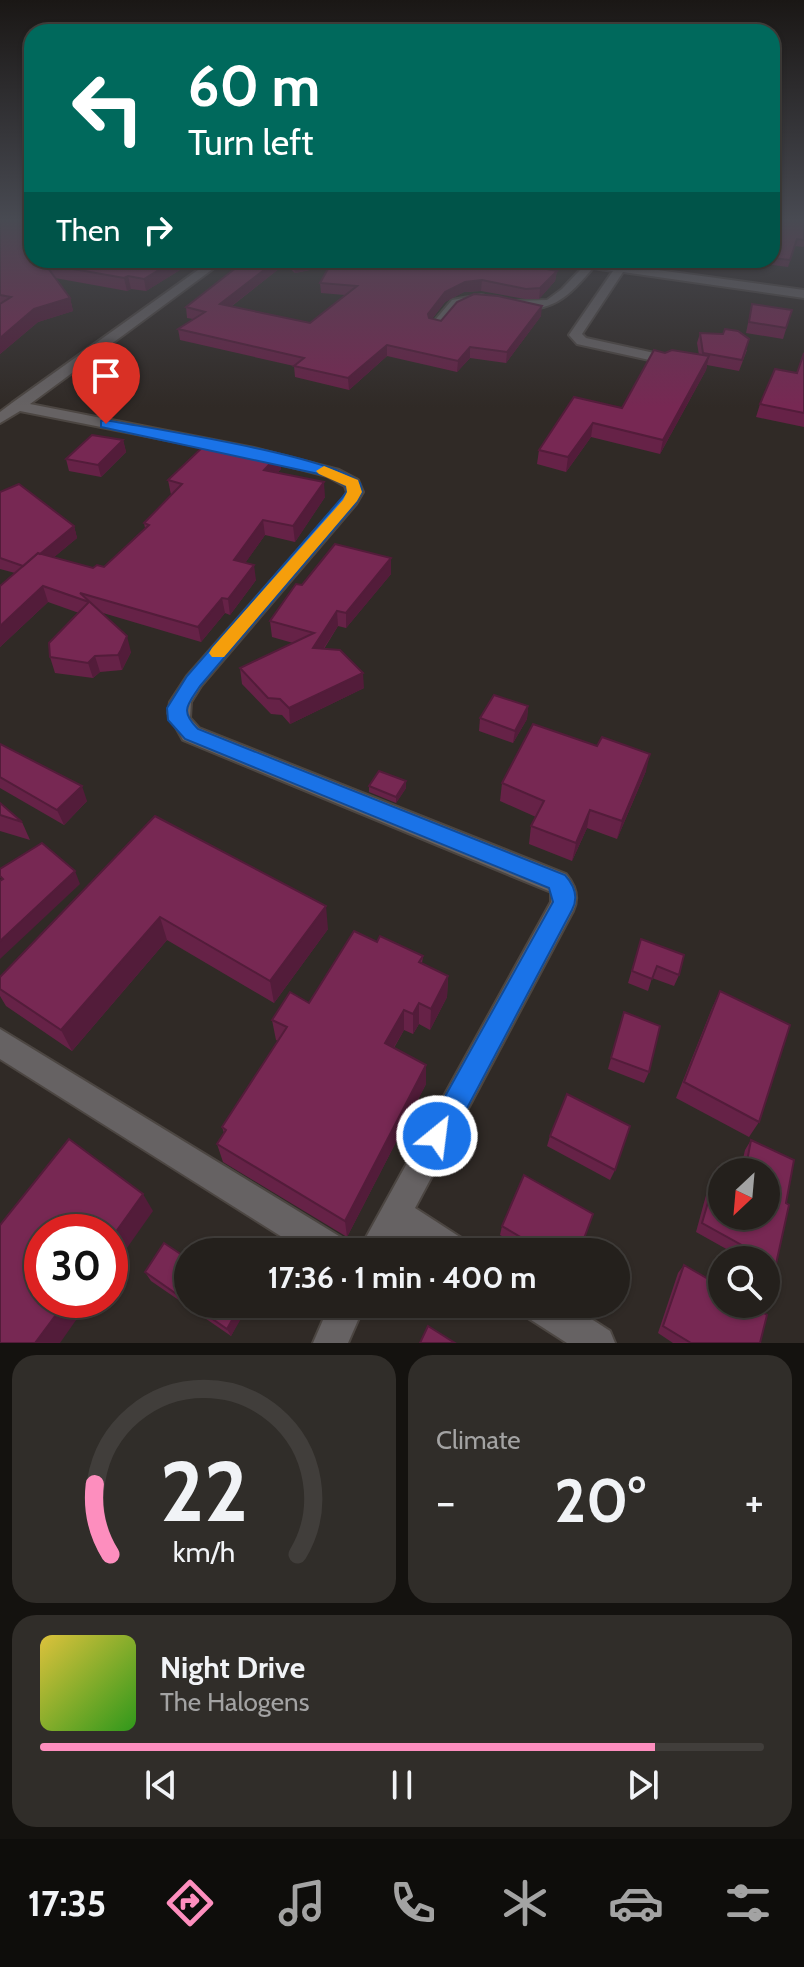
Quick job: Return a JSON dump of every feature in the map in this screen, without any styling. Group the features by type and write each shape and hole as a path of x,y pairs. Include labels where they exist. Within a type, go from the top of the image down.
{"street":[{"path":"9,413 189,282"},
{"path":"436,326 456,303 498,301 543,307 553,304 574,282"},
{"path":"607,282 576,338 663,359"},
{"path":"727,282 804,294"},
{"path":"767,282 804,286"},
{"path":"9,413 254,453 333,473 352,483 355,492 350,501 194,681 177,708 178,720 191,734 557,881 563,889 564,903 382,1238"},
{"path":"0,1043 313,1238"},
{"path":"395,1214 433,1238"},
{"path":"330,1343 342,1318"},
{"path":"559,1318 598,1343"}],"building":[{"path":"0,282 58,282 70,298 34,309 0,338 0,304 11,297 0,295"},
{"path":"218,282 249,282 220,304 310,323 357,286 321,282 468,282 445,292 428,314 429,318 441,321 457,302 474,294 542,306 507,352 470,347 458,361 387,345 348,378 294,366 304,358 178,329 205,312 186,307"},
{"path":"490,282 546,282 540,288 526,289"},
{"path":"752,304 792,310 786,328 749,322"},
{"path":"725,329 738,331 749,339 742,360 703,353 700,333 723,334"},
{"path":"654,350 709,356 663,440 593,423 568,457 539,450 574,397 622,408"},
{"path":"804,353 804,413 760,404 775,369 797,373"},
{"path":"92,435 123,440 98,465 66,459"},
{"path":"207,443 279,454 264,470 324,482 293,526 263,520 234,560 254,565 228,599 222,598 198,627 80,593 127,636 121,650 118,655 95,656 88,663 50,657 49,643 89,602 43,586 0,626 0,586 38,553 93,568 97,565 104,567 149,525 144,523 182,484 168,480"},
{"path":"19,484 74,526 23,566 0,558 0,492"},
{"path":"335,544 391,558 346,613 337,611 313,648 340,650 363,673 289,708 280,699 268,698 240,668 314,633 270,621 296,584 302,585"},
{"path":"494,695 528,706 515,731 480,718"},
{"path":"533,724 597,746 602,737 650,754 622,821 590,810 576,843 531,826 544,801 502,783"},
{"path":"0,744 82,786 57,810 0,777"},
{"path":"379,771 406,781 396,797 369,786"},
{"path":"0,803 22,822 0,815"},
{"path":"155,816 326,906 270,981 160,917 61,1030 0,989 0,977"},
{"path":"42,843 75,871 0,941 0,881 3,879 0,869"},
{"path":"354,931 377,942 380,936 423,956 419,962 448,976 431,1009 419,1003 413,1014 404,1010 385,1043 426,1065 345,1221 217,1144 226,1130 222,1127 287,1027 272,1020 290,992 309,1003"},
{"path":"641,939 684,955 679,975 657,966 652,979 632,971"},
{"path":"720,991 790,1025 759,1122 684,1082"},
{"path":"624,1012 660,1026 649,1072 611,1058"},
{"path":"567,1094 630,1126 615,1170 550,1136"},
{"path":"69,1139 143,1194 128,1215 24,1214 24,1318 54,1318 35,1343 0,1343 0,1225"},
{"path":"751,1140 794,1160 780,1246 744,1246 715,1230 780,1230 780,1158 748,1158"},
{"path":"524,1175 593,1214 584,1238 522,1238 502,1226"},
{"path":"708,1202 708,1226 702,1223"},
{"path":"164,1243 174,1250 174,1292 145,1272"},
{"path":"684,1265 708,1279 708,1318 766,1318 760,1343 691,1343 663,1326"},
{"path":"211,1318 233,1318 227,1329"},
{"path":"428,1326 455,1343 420,1343"}],"slow traffic":[{"path":"218,653 350,501 355,492 352,483 324,471"}],"route":[{"path":"106,424 254,453 333,473 352,483 355,492 194,681 177,708 178,720 191,734 557,881 563,889 564,903 437,1136"}]}
